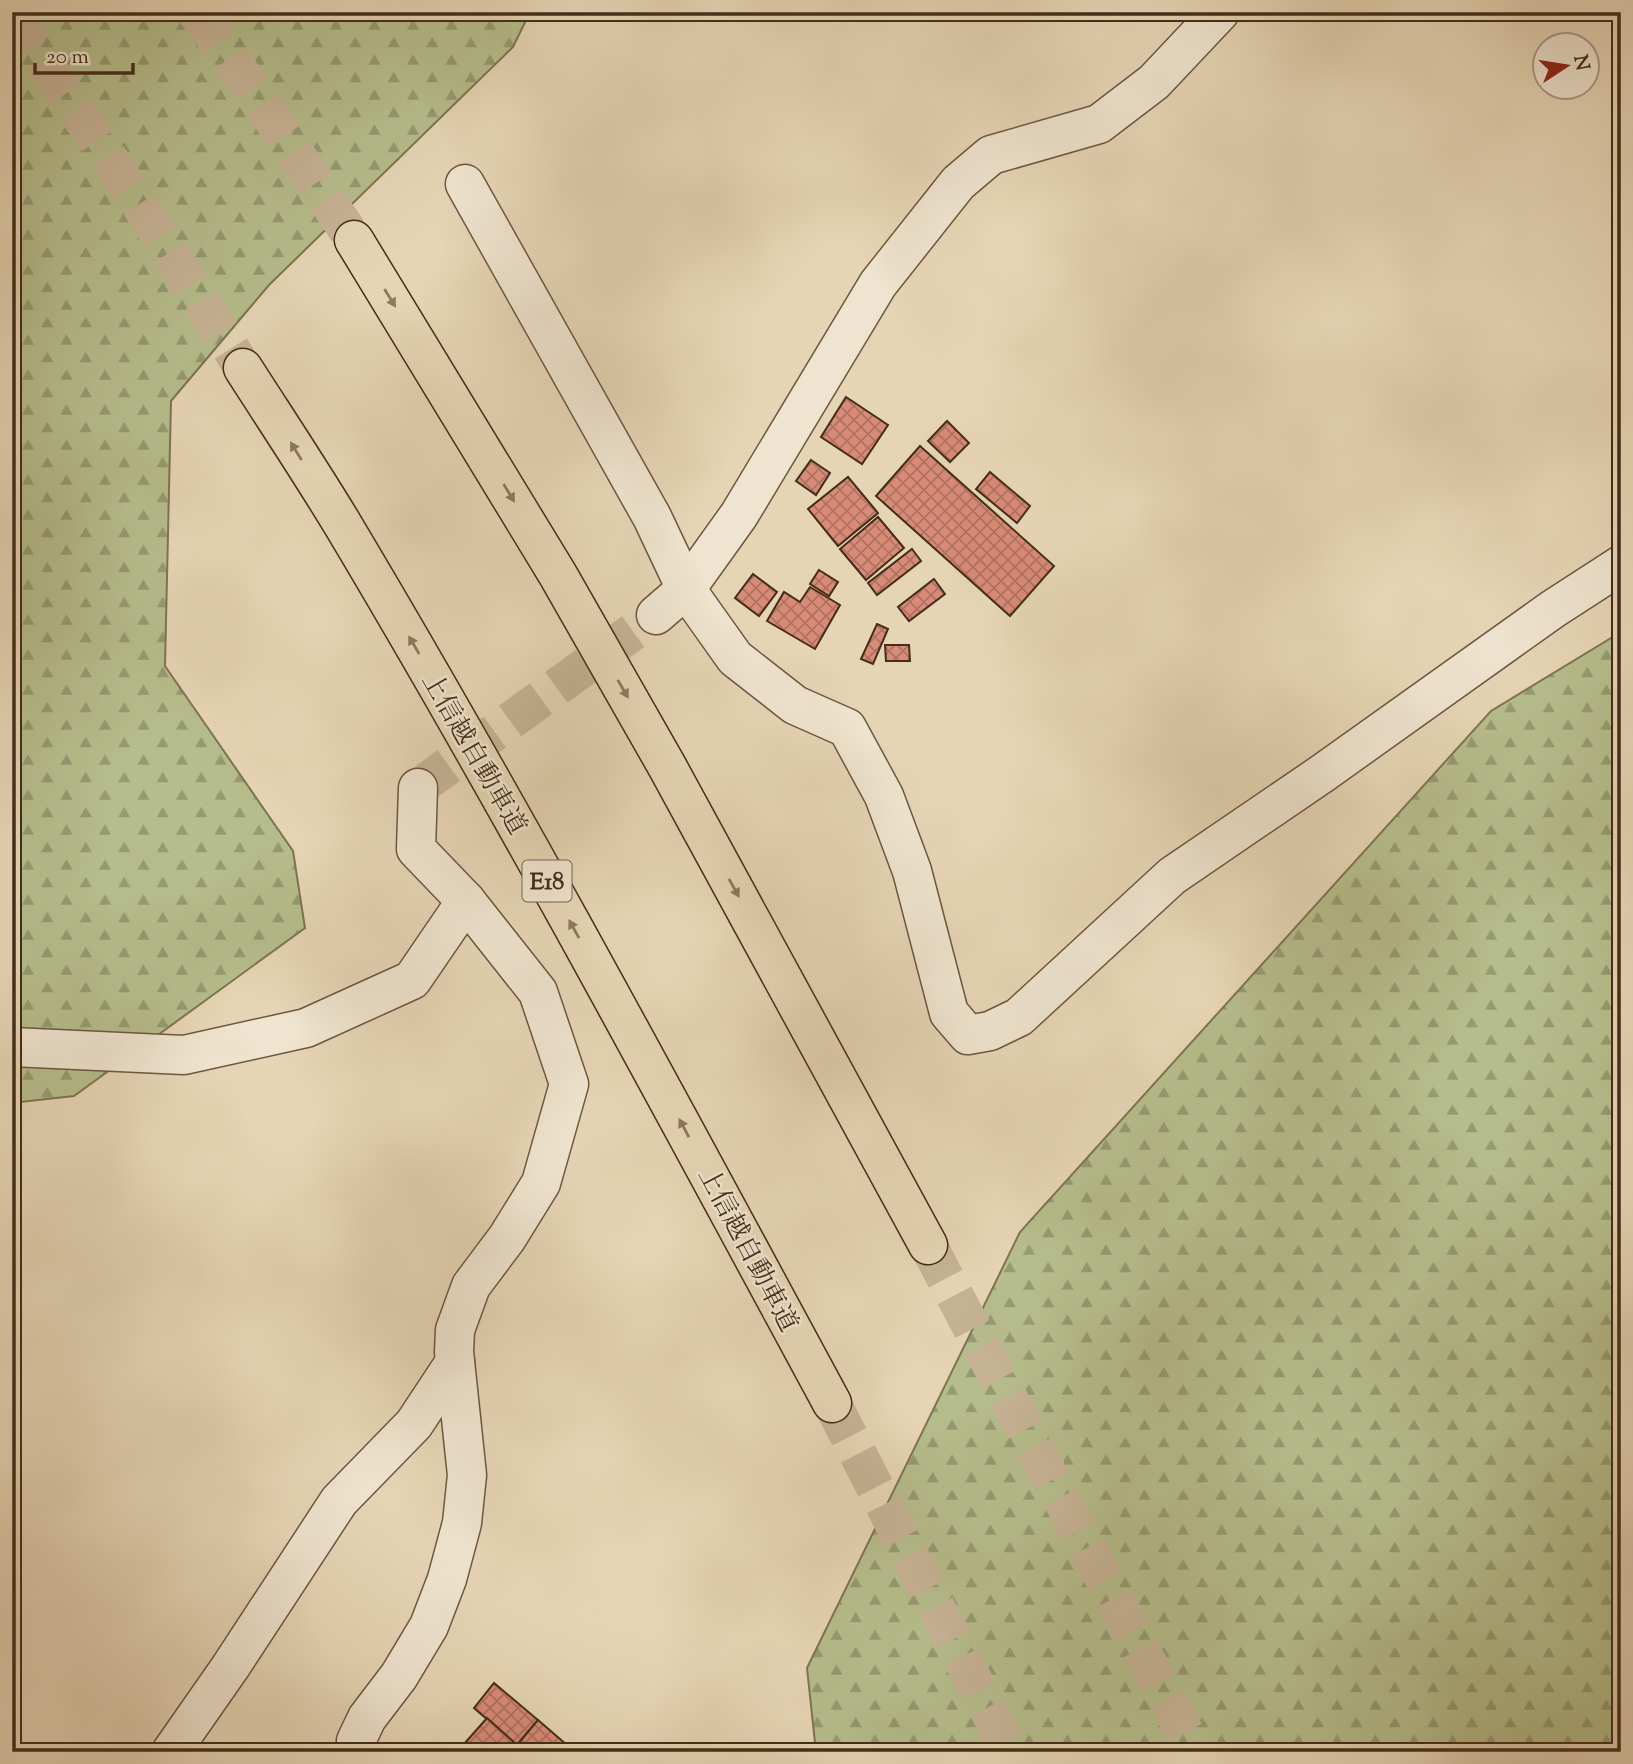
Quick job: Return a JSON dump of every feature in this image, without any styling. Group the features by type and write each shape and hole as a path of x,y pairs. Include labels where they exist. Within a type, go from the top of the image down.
{"highway":[{"path":"354,240 593,635 798,1002 928,1245"},
{"name":"上信越自動車道","path":"243,369 341,522 440,691 672,1106 832,1403"}],"street":[{"path":"656,615 686,589 739,515 878,284 958,183 991,155 1099,124 1154,82 1220,12"},
{"path":"465,184 652,517 686,589 735,658 795,705 847,728 884,796 912,871 949,1013 968,1035 990,1031 1019,1017 1172,876 1323,773 1552,610 1621,565"},
{"path":"358,1752 356,1741 367,1718 399,1675 429,1626 447,1580 461,1523 467,1475 455,1363 455,1330 471,1286 507,1238 541,1183 569,1084 538,992 466,901 416,849 418,788"},
{"path":"12,1047 184,1055 306,1028 412,980 466,901"},
{"path":"171,1752 340,1501 414,1424 455,1363"}],"green space":[{"path":"12,12 530,12 513,47 269,285 171,401 165,666 293,851 305,928 74,1096 12,1103"},
{"path":"1621,632 1621,1752 816,1752 807,1668 1020,1232 1491,711"}],"building":[{"path":"846,397 888,425 862,464 821,437"},
{"path":"947,421 969,443 950,462 928,441"},
{"path":"920,446 1054,566 1010,616 876,496"},
{"path":"811,460 830,473 816,495 796,481"},
{"path":"990,472 1030,506 1017,523 976,489"},
{"path":"848,477 878,513 838,546 808,509"},
{"path":"878,517 904,548 866,580 840,549"},
{"path":"912,549 921,561 877,595 868,583"},
{"path":"819,570 838,582 829,596 810,584"},
{"path":"753,574 777,592 759,616 735,598"},
{"path":"934,579 945,594 909,621 898,607"},
{"path":"810,587 840,605 815,649 767,621 784,592 800,602"},
{"path":"877,624 888,629 873,664 861,659"},
{"path":"885,645 909,645 910,661 886,661"},
{"path":"494,1683 538,1720 517,1745 474,1708"},
{"path":"487,1718 517,1745 510,1752 472,1752 464,1744"},
{"path":"538,1720 575,1752 525,1752 517,1745"}],"tunnel":[{"path":"196,12 243,76 354,240"},
{"path":"12,15 139,203 243,368"},
{"path":"418,788 656,615"},
{"path":"928,1245 1195,1752"},
{"path":"832,1403 1010,1752"}]}
